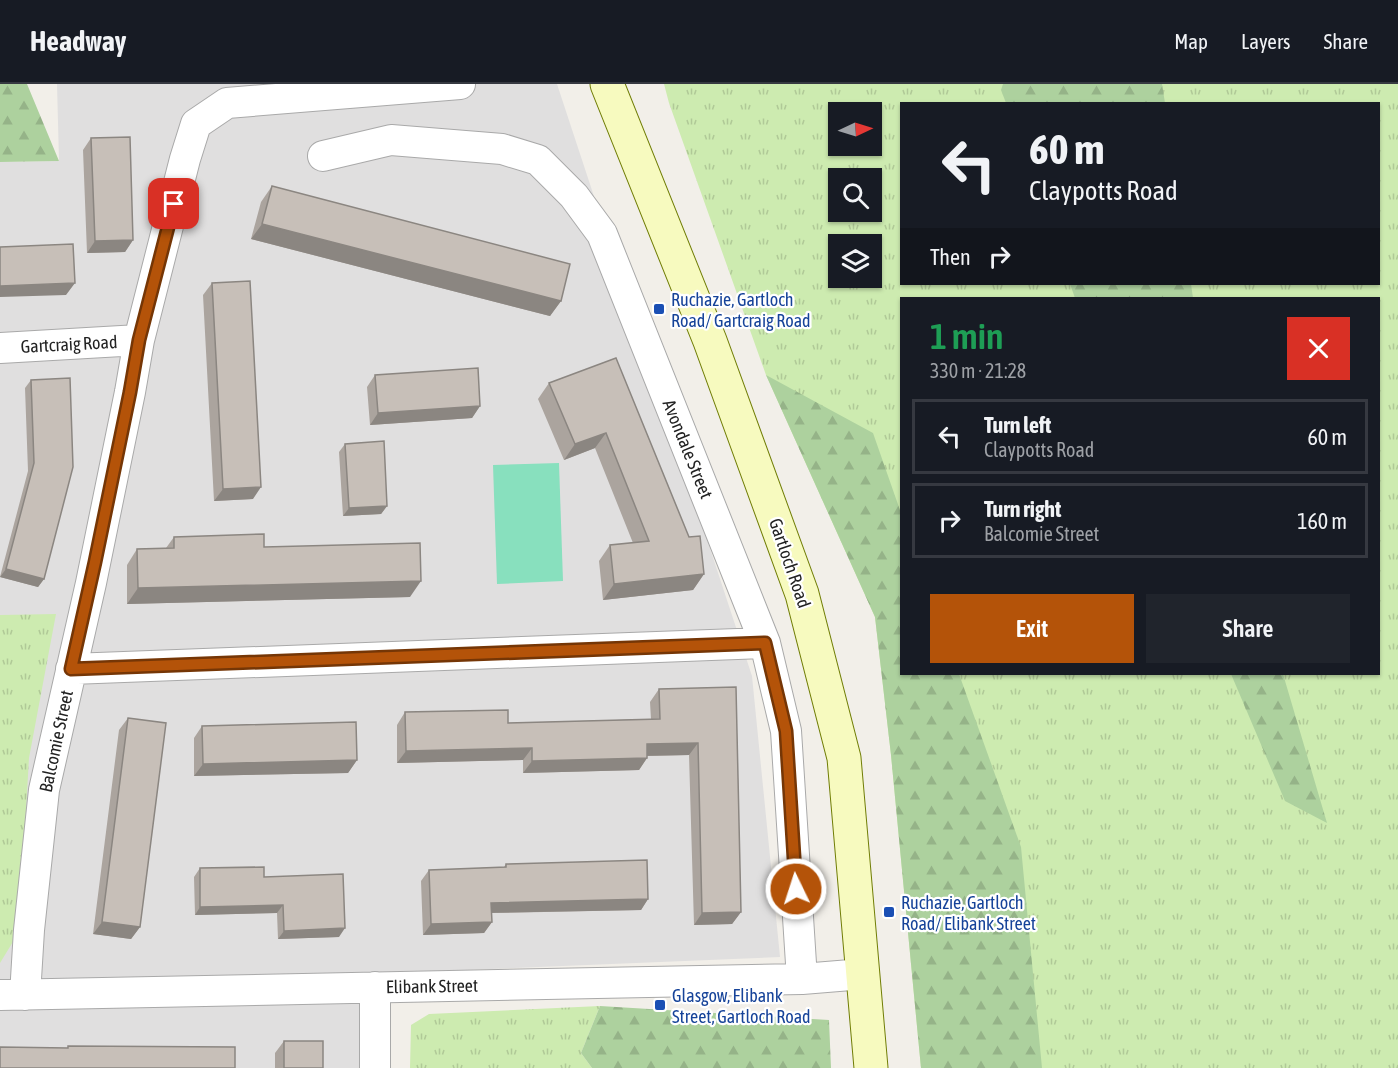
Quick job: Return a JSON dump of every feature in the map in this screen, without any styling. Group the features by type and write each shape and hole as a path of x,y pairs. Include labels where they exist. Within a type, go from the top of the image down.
{"main road":[{"name":"Gartloch Road","path":"607,84 710,341 802,594 844,758 871,1068"}],"street":[{"name":"Balcomie Street","path":"13,995 29,930 44,790 107,505 139,340 196,124 223,94 390,90 460,84"},
{"path":"390,90 391,140"},
{"name":"Avondale Street","path":"323,156 391,140 502,149 538,160 574,196 602,234 765,643 786,731 802,979"},
{"name":"Gartcraig Road","path":"0,348 139,340"},
{"path":"71,669 765,643"},
{"name":"Elibank Street","path":"13,995 802,979 863,974"},
{"path":"375,987 375,1068"}],"shaded area":[{"path":"57,84 557,84 752,676 780,957 370,974 370,1068 0,1068 0,162 59,161"}],"green space":[{"path":"0,84 27,84 59,161 0,162"},
{"path":"664,84 1398,84 1398,1068 921,1068 891,755 875,617 766,375"},
{"path":"1003,84 1162,84 1165,102 1006,102 1001,90"},
{"path":"1070,285 1191,285 1193,297 1075,297"},
{"path":"766,375 873,433 900,510 900,675 959,675 1021,847 1042,1068 921,1068 891,755 875,617"},
{"path":"559,463 563,581 497,584 493,465"},
{"path":"56,614 29,758 19,932 0,963 0,615"},
{"path":"1231,675 1283,675 1327,823 1285,801"},
{"path":"600,1006 581,1053 592,1068 410,1068 411,1025 429,1014"},
{"path":"600,1006 829,1020 831,1068 592,1068 581,1053"}],"building":[{"path":"130,137 133,240 95,241 91,138"},
{"path":"272,186 570,264 561,301 262,224"},
{"path":"73,244 75,283 0,286 0,247"},
{"path":"250,281 261,487 223,489 212,283"},
{"path":"616,358 689,537 700,536 704,574 614,584 610,545 649,541 606,433 575,444 549,383"},
{"path":"478,368 480,406 378,413 375,375"},
{"path":"70,378 73,467 44,579 6,569 34,463 31,380"},
{"path":"384,441 387,506 349,508 345,444"},
{"path":"264,534 264,547 420,543 421,581 138,588 137,549 174,548 174,537"},
{"path":"736,687 741,912 702,913 698,743 647,744 647,758 532,761 532,748 406,751 405,712 508,710 508,723 660,719 659,689"},
{"path":"128,718 166,723 140,927 102,922"},
{"path":"356,722 357,760 203,764 202,726"},
{"path":"647,860 648,899 491,903 492,922 431,924 429,870 506,867 506,864"},
{"path":"264,867 264,877 343,874 345,928 284,931 283,905 200,907 200,868"},
{"path":"284,1041 323,1041 323,1068 284,1068"},
{"path":"68,1046 235,1047 235,1068 0,1068 0,1047 68,1048"}],"place":[{"name":"Ruchazie, Gartloch Road/ Gartcraig Road","path":"659,309"},
{"name":"Ruchazie, Gartloch Road/ Elibank Street","path":"889,912"},
{"name":"Glasgow, Elibank Street, Gartloch Road","path":"660,1005"}],"route":[{"path":"174,204 139,340 95,562 71,669 765,643 786,731 796,889"}]}
